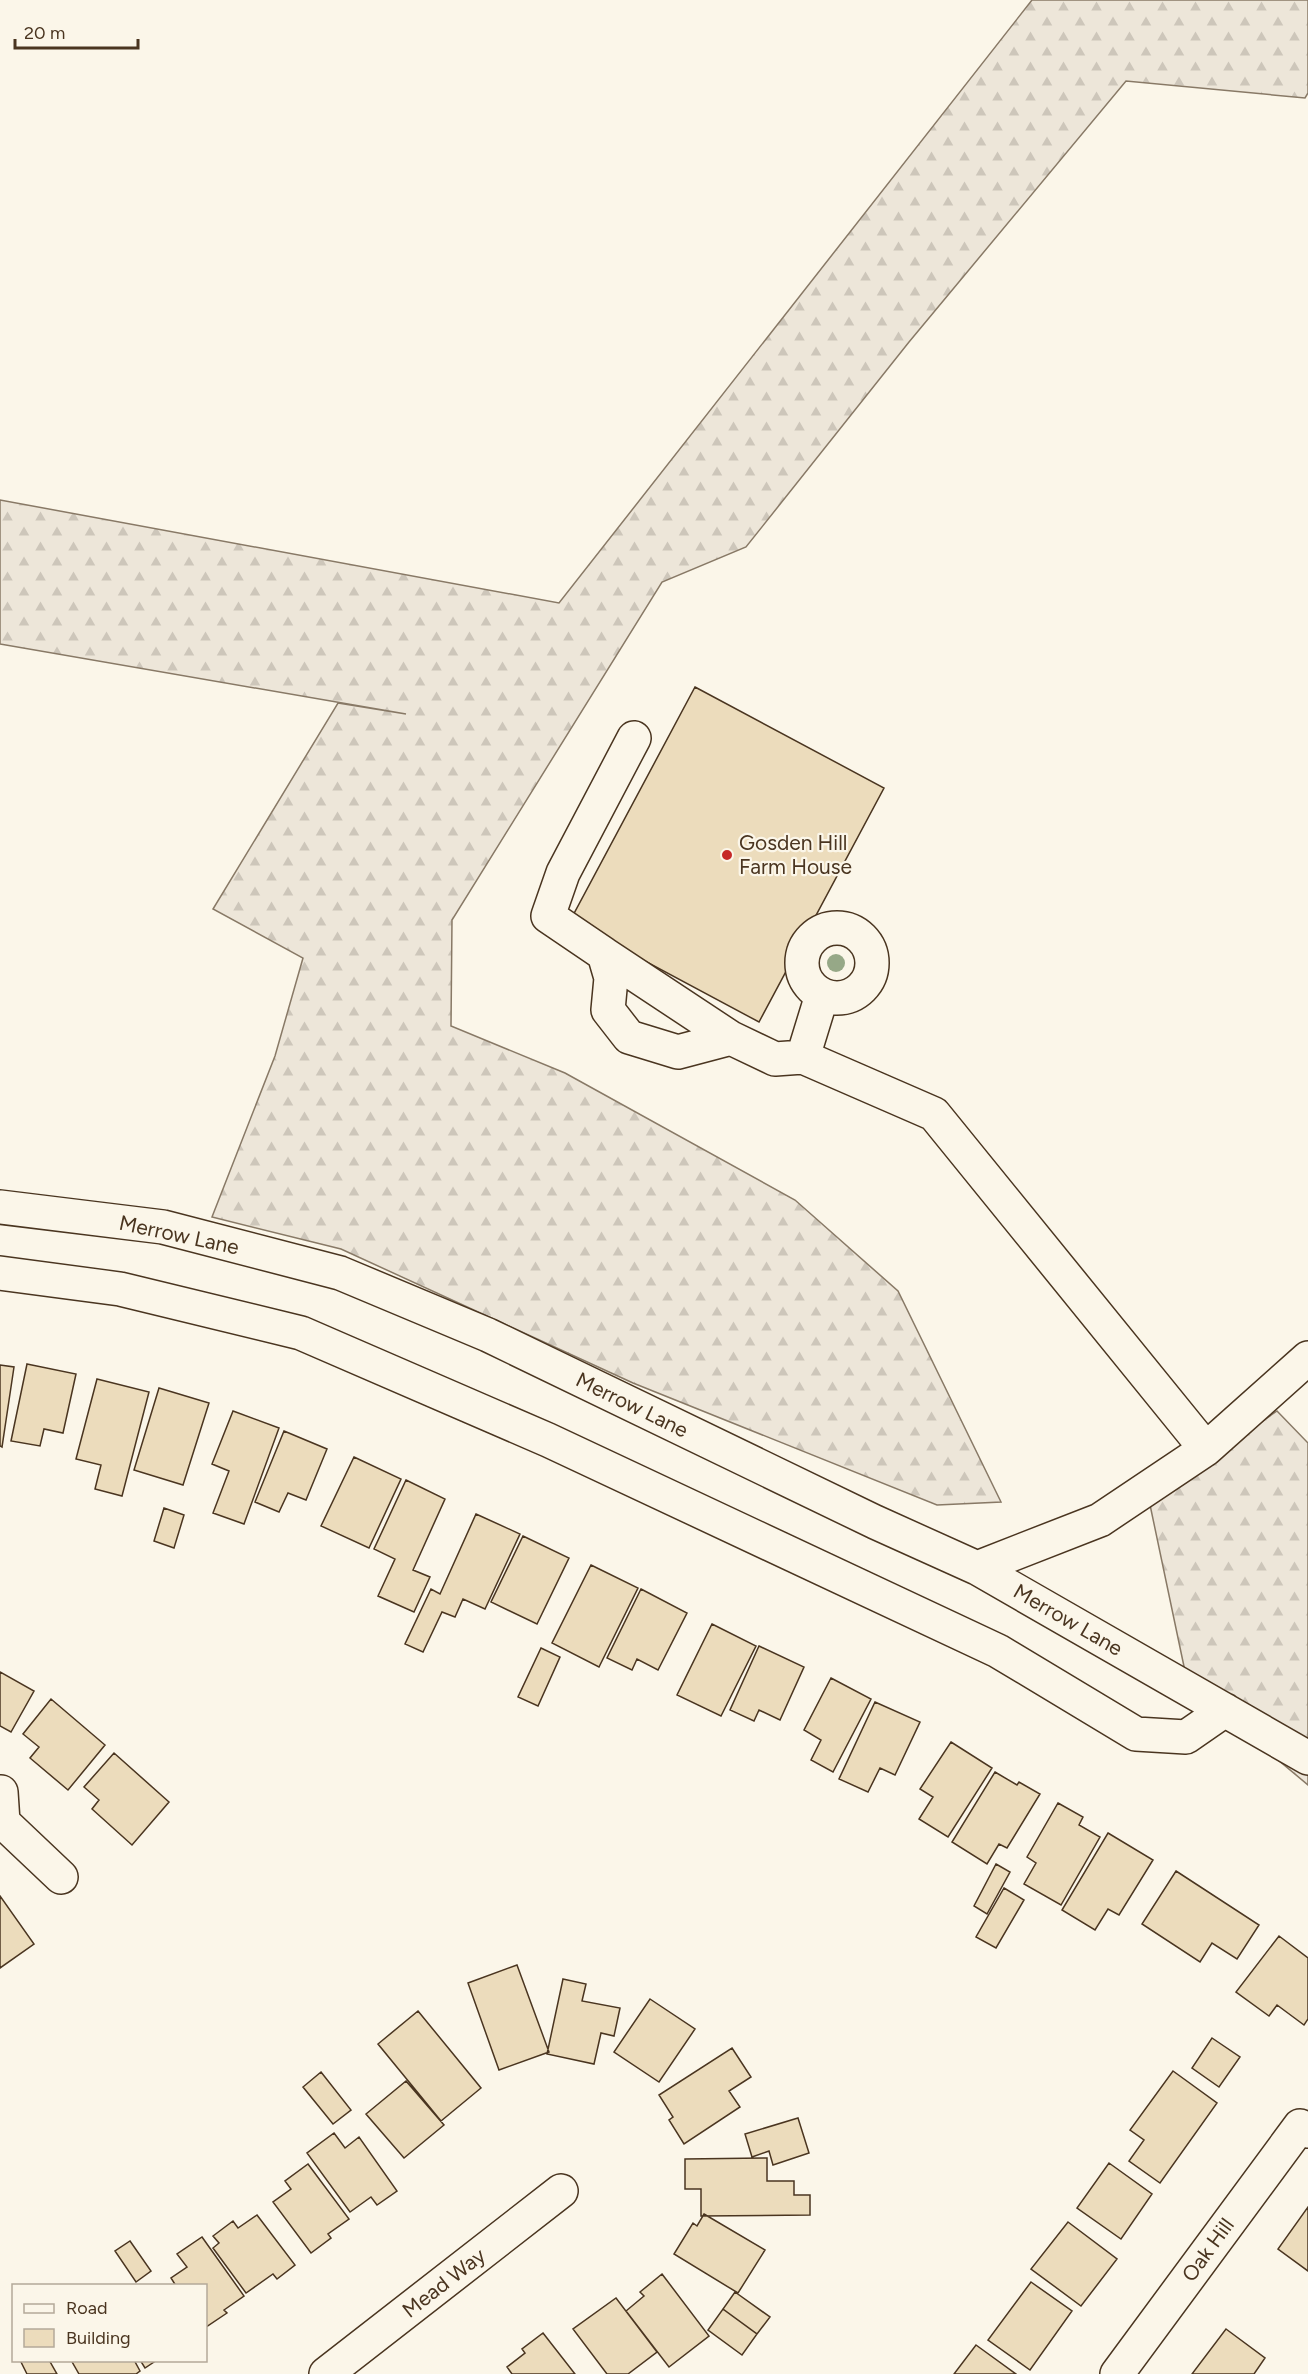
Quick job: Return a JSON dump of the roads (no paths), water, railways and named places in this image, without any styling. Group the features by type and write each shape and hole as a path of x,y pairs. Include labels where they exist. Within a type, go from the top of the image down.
{"street":[{"path":"634,738 563,873 548,916 731,1038 775,1059 803,1057 934,1114 1206,1449"},
{"path":"604,954 611,978 608,1010 629,1037 678,1052 731,1038"},
{"path":"803,1057 822,995"},
{"name":"Merrow Lane","path":"0,1207 163,1227 339,1273 488,1335 875,1522 977,1568 1308,1758"},
{"path":"0,1273 120,1289 301,1333 548,1440 998,1651 1136,1734 1186,1737 1225,1710"},
{"path":"977,1568 1100,1520 1206,1449 1308,1358"},
{"path":"1,1792 3,1821 62,1877"},
{"path":"0,1850 33,1849"},
{"name":"Oak Hill","path":"1117,2374 1304,2128"},
{"name":"Mead Way","path":"326,2374 561,2190"}],"place":[{"name":"Gosden Hill Farm House","path":"727,855"}]}
